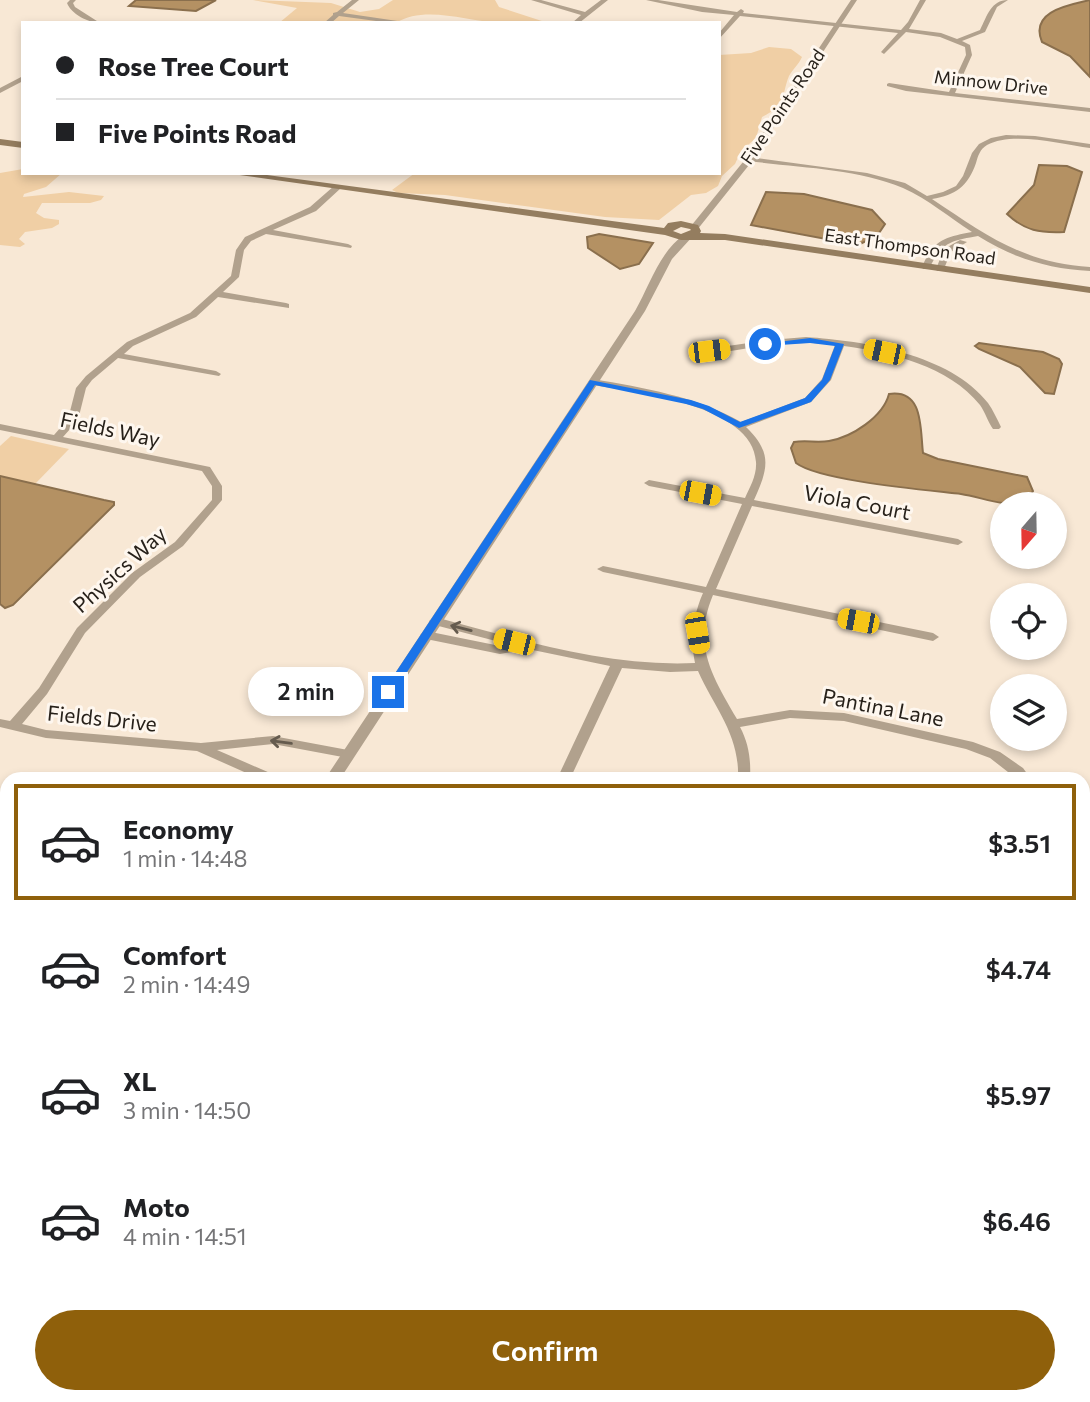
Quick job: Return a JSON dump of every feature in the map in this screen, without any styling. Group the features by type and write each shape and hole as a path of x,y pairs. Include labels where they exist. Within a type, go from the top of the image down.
{"main road":[{"path":"0,142 21,145"},
{"path":"245,175 626,226 673,229"},
{"name":"East Thompson Road","path":"673,229 1090,290"}],"street":[{"path":"73,0 70,3 72,8 94,21"},
{"path":"329,21 356,0"},
{"path":"534,0 584,14"},
{"path":"577,21 605,0"},
{"path":"649,0 959,40 968,46 970,51 951,94"},
{"path":"660,0 740,12"},
{"name":"Five Points Road","path":"336,772 640,311 669,255 727,190 854,0"},
{"path":"884,52 904,31 923,0"},
{"path":"959,40 983,31 995,6 1005,0"},
{"path":"721,35 740,12"},
{"path":"335,14 392,21"},
{"path":"0,90 21,79"},
{"name":"Minnow Drive","path":"890,85 1090,110"},
{"path":"926,198 951,193 963,186 980,146 992,138 1020,138 1090,146"},
{"path":"747,161 877,181 926,198 1012,253 1032,261 1090,269"},
{"path":"56,439 73,420 84,383 115,355 136,341 190,317 237,273 244,244 262,231 313,209 332,187"},
{"name":"Five Points Road","path":"669,255 673,229 707,211"},
{"path":"262,231 348,246"},
{"path":"926,267 934,248 983,235"},
{"path":"940,269 953,242"},
{"path":"217,294 286,306"},
{"path":"709,351 793,340 840,344 899,355 946,373 981,398 996,426"},
{"path":"739,426 808,400 826,380 840,344"},
{"path":"115,355 216,374"},
{"path":"591,385 700,409 739,426 753,439 761,457 761,475 701,610 697,633 703,667 742,743 745,772"},
{"name":"Fields Way","path":"0,427 206,469 209,476"},
{"name":"Physics Way","path":"6,725 43,691 80,631 136,575 179,544 217,500 216,486 209,476"},
{"name":"Viola Court","path":"649,483 958,542"},
{"path":"603,569 933,637"},
{"path":"435,621 618,663 674,670 703,667"},
{"path":"426,635 500,650 535,646"},
{"path":"566,772 618,663"},
{"name":"Pantina Lane","path":"733,724 790,714 844,717 969,745 995,755 1018,772"},
{"name":"Fields Drive","path":"6,725 46,734 201,747 273,740 348,754"},
{"name":"Fields Drive","path":"201,747 256,772"}],"shaded area":[{"path":"136,0 216,0 196,11 129,6"},
{"path":"253,0 331,3 360,12 379,9 393,0 495,0 499,7 542,21 485,21 446,15 419,15 400,21 281,21 297,8"},
{"path":"1090,0 1090,77 1070,56 1042,42 1039,32 1041,23 1053,11"},
{"path":"769,47 791,49 802,57 789,76 782,100 776,108 762,117 756,138 741,151 735,164 722,176 718,186 706,193 691,195 659,220 605,217 445,195 398,193 392,190 412,175 721,175 721,55 751,53"},
{"path":"1039,165 1067,166 1082,172 1064,232 1033,230 1007,214 1034,185"},
{"path":"21,169 21,175 60,175 46,187 24,194 23,197 69,192 104,196 101,200 90,203 42,203 36,213 44,218 59,220 59,224 52,228 25,232 19,239 25,244 20,247 0,245 0,173"},
{"path":"766,192 804,194 872,210 885,224 877,236 858,245 751,225"},
{"path":"599,234 653,243 639,264 620,269 588,248 587,237"},
{"path":"979,343 1043,352 1059,359 1062,364 1054,394 1045,393 1020,367 975,346"},
{"path":"889,394 900,394 914,404 920,422 923,453 938,459 1027,477 1033,491 990,492 990,501 961,494 850,480 827,475 796,463 791,448 794,442 838,439 865,425 886,402"},
{"path":"11,436 69,449 35,484 0,476 0,446"},
{"path":"0,476 114,502 114,505 13,605 5,608 0,604"}],"route":[{"path":"388,692 593,382 688,402 725,416 739,426 808,400 821,389 840,344 793,340 765,344"}]}
